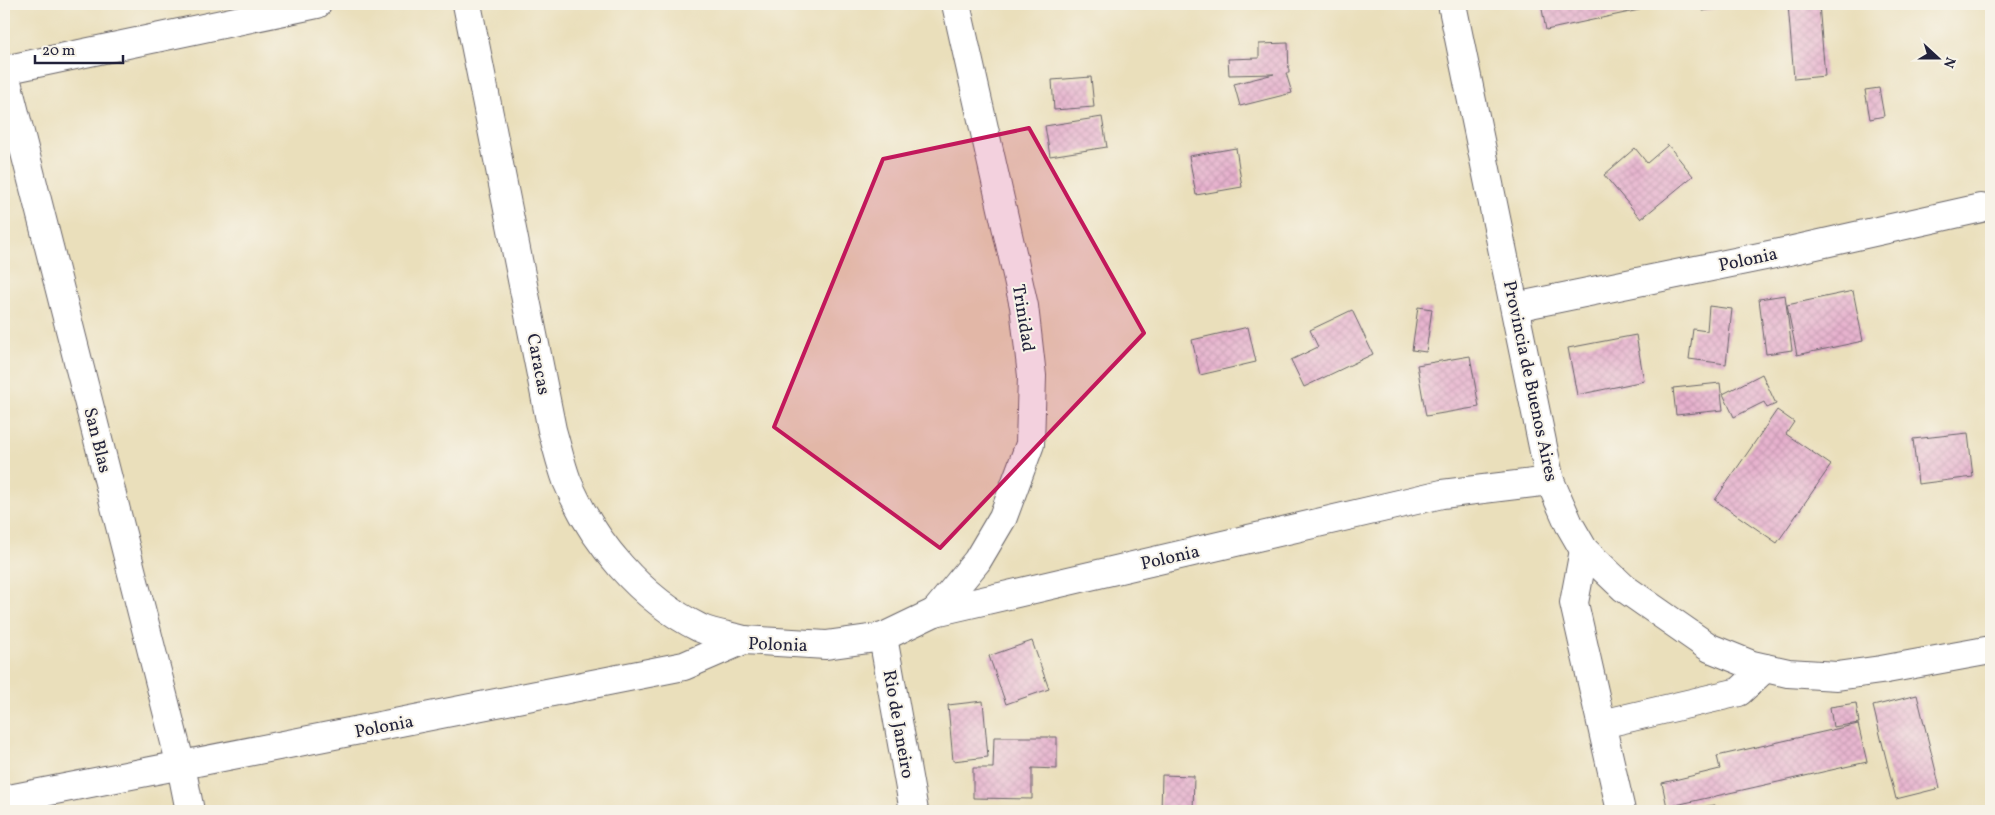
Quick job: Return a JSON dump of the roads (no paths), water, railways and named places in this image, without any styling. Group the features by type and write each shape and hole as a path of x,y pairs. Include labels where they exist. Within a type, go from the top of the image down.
{"street":[{"path":"4,70 317,4"},
{"name":"Caracas","path":"467,4 552,430 567,481 595,534 632,578 666,607 701,628 744,640"},
{"name":"Trinidad","path":"935,612 977,561 1003,518 1030,444 1032,376 1024,306 956,4"},
{"name":"Provincia de Buenos Aires","path":"1452,4 1550,481 1569,524 1584,550 1624,588 1710,648 1752,665 1788,673 1837,676 1882,670 1991,650"},
{"name":"San Blas","path":"4,70 181,766 190,811"},
{"name":"Polonia","path":"1514,307 1789,251 1980,208"},
{"name":"Polonia","path":"4,800 684,666 744,640 826,646 884,637 935,612 1442,494 1550,481"},
{"path":"1584,550 1574,603 1621,811"},
{"name":"Rio de Janeiro","path":"884,637 914,811"},
{"path":"1602,724 1739,692 1765,668"}]}
